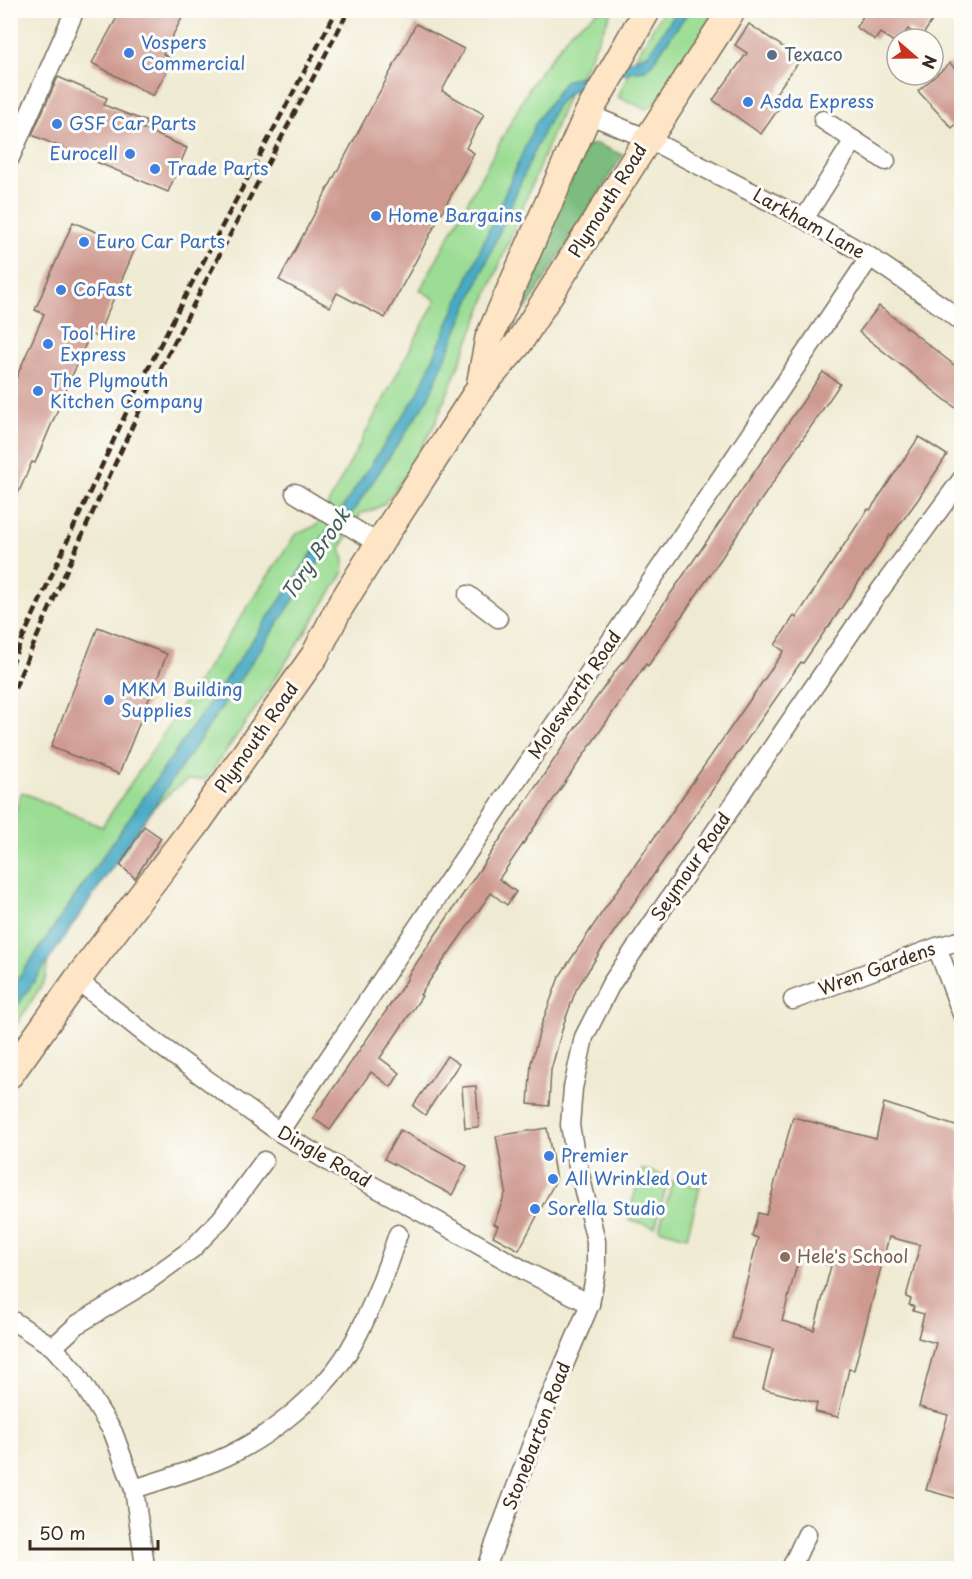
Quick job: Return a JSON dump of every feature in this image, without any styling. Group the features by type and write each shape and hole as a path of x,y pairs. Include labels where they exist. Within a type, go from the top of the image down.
{"main road":[{"name":"Plymouth Road","path":"480,388 489,338 588,114 647,10"},
{"name":"Plymouth Road","path":"10,1074 77,980 194,827 315,655 339,608 379,544 480,388 518,344 732,10"}],"street":[{"path":"10,158 75,10"},
{"name":"Larkham Lane","path":"588,114 648,139 804,219 870,257 943,307 962,323"},
{"path":"823,120 886,161"},
{"path":"804,219 854,140"},
{"name":"Molesworth Road","path":"279,1132 870,257"},
{"name":"Seymour Road","path":"590,1304 596,1271 596,1241 570,1125 573,1088 584,1037 611,984 873,600 962,478"},
{"path":"295,493 379,544"},
{"path":"468,595 498,618"},
{"name":"Wren Gardens","path":"793,1000 962,940"},
{"path":"937,947 962,1014"},
{"name":"Dingle Road","path":"77,980 166,1050 279,1132 527,1272 590,1304"},
{"path":"53,1347 78,1324 141,1287 192,1249 221,1218 264,1161"},
{"path":"134,1489 217,1460 257,1440 290,1416 327,1381 354,1342 380,1287 398,1234"},
{"name":"Stonebarton Road","path":"486,1569 545,1409 590,1304"},
{"path":"10,1319 53,1347 76,1373 113,1432 134,1489 144,1569"},
{"path":"791,1569 807,1534"}],"green space":[{"path":"599,11 612,11 581,75 569,93 435,424 403,479 384,504 361,513 341,547 344,561 343,574 254,711 206,779 188,780 152,809 48,960 45,980 11,1033 10,825 22,792 102,827 295,535 317,525 436,300 420,290 532,83 571,31"},
{"path":"663,11 719,11 654,105 646,109 618,97 635,58"},
{"path":"597,144 623,155 526,309 516,307 586,146"},
{"path":"641,1169 669,1177 655,1227 628,1219"},
{"path":"673,1180 700,1187 687,1237 659,1229"}],"water":[{"name":"Tory Brook","path":"677,11 689,11 645,70 629,72 569,93 557,105 536,147 427,401 197,744 11,1015 11,989 299,573 417,395 536,122 565,81 648,54"}],"building":[{"name":"Vospers Commercial","path":"121,10 186,10 163,54 173,60 153,96 92,63"},
{"path":"867,10 939,10 928,27 885,27 885,36 880,33 875,40 856,27"},
{"name":"Home Bargains","path":"416,24 464,49 442,91 484,114 466,148 474,153 385,318 337,293 330,307 279,280"},
{"path":"749,24 801,59 773,97 782,104 761,134 713,100 747,53 735,45"},
{"path":"950,63 962,76 962,119 952,128 918,91 923,87 945,87 945,67"},
{"path":"58,77 107,98 104,105 147,122 143,129 187,148 168,192 32,135"},
{"path":"73,222 135,249 97,337 90,334 35,463 32,462 10,512 10,392 44,314 35,310"},
{"path":"879,306 962,371 962,413 859,332"},
{"path":"823,372 840,384 648,666 646,664 499,879 516,892 507,905 491,893 432,977 420,995 422,996 380,1058 400,1073 391,1087 371,1072 330,1130 313,1118 587,711 623,663"},
{"path":"919,437 947,455 600,952 576,990 564,1023 551,1070 549,1106 528,1104 531,1063 541,1026 559,977 784,651 775,645 794,616 796,618"},
{"name":"MKM Building Supplies","path":"98,627 167,654 119,774 51,747"},
{"path":"144,826 161,838 135,878 120,865"},
{"path":"447,1056 459,1064 425,1115 413,1106"},
{"path":"476,1086 479,1127 465,1128 462,1087"},
{"path":"884,1103 962,1128 962,1500 926,1490 948,1415 919,1407 936,1343 918,1338 924,1314 913,1311 914,1306 909,1305 911,1299 906,1297 920,1245 889,1237 854,1370 849,1369 838,1417 815,1412 817,1403 763,1389 773,1349 732,1338 758,1238 752,1236 758,1213 766,1215 793,1117 876,1139","holes":["799,1257 831,1266 814,1330 782,1321"]},
{"path":"547,1128 556,1180 519,1250 493,1236 498,1226 494,1224 506,1191 496,1136"},
{"path":"400,1130 467,1166 452,1195 384,1159"}],"railway":[{"path":"10,666 132,400 337,10"},
{"path":"10,701 143,403 349,10"}],"place":[{"name":"Vospers Commercial","path":"129,53"},
{"name":"Texaco","path":"772,55"},
{"name":"Asda Express","path":"748,102"},
{"name":"GSF Car Parts","path":"57,124"},
{"name":"Eurocell","path":"130,154"},
{"name":"Trade Parts","path":"155,169"},
{"name":"Home Bargains","path":"376,216"},
{"name":"Euro Car Parts","path":"84,242"},
{"name":"CoFast","path":"61,290"},
{"name":"Tool Hire Express","path":"48,344"},
{"name":"The Plymouth Kitchen Company","path":"38,391"},
{"name":"MKM Building Supplies","path":"109,700"},
{"name":"Premier","path":"549,1156"},
{"name":"All Wrinkled Out","path":"553,1179"},
{"name":"Sorella Studio","path":"535,1209"},
{"name":"Hele's School","path":"785,1257"}]}
